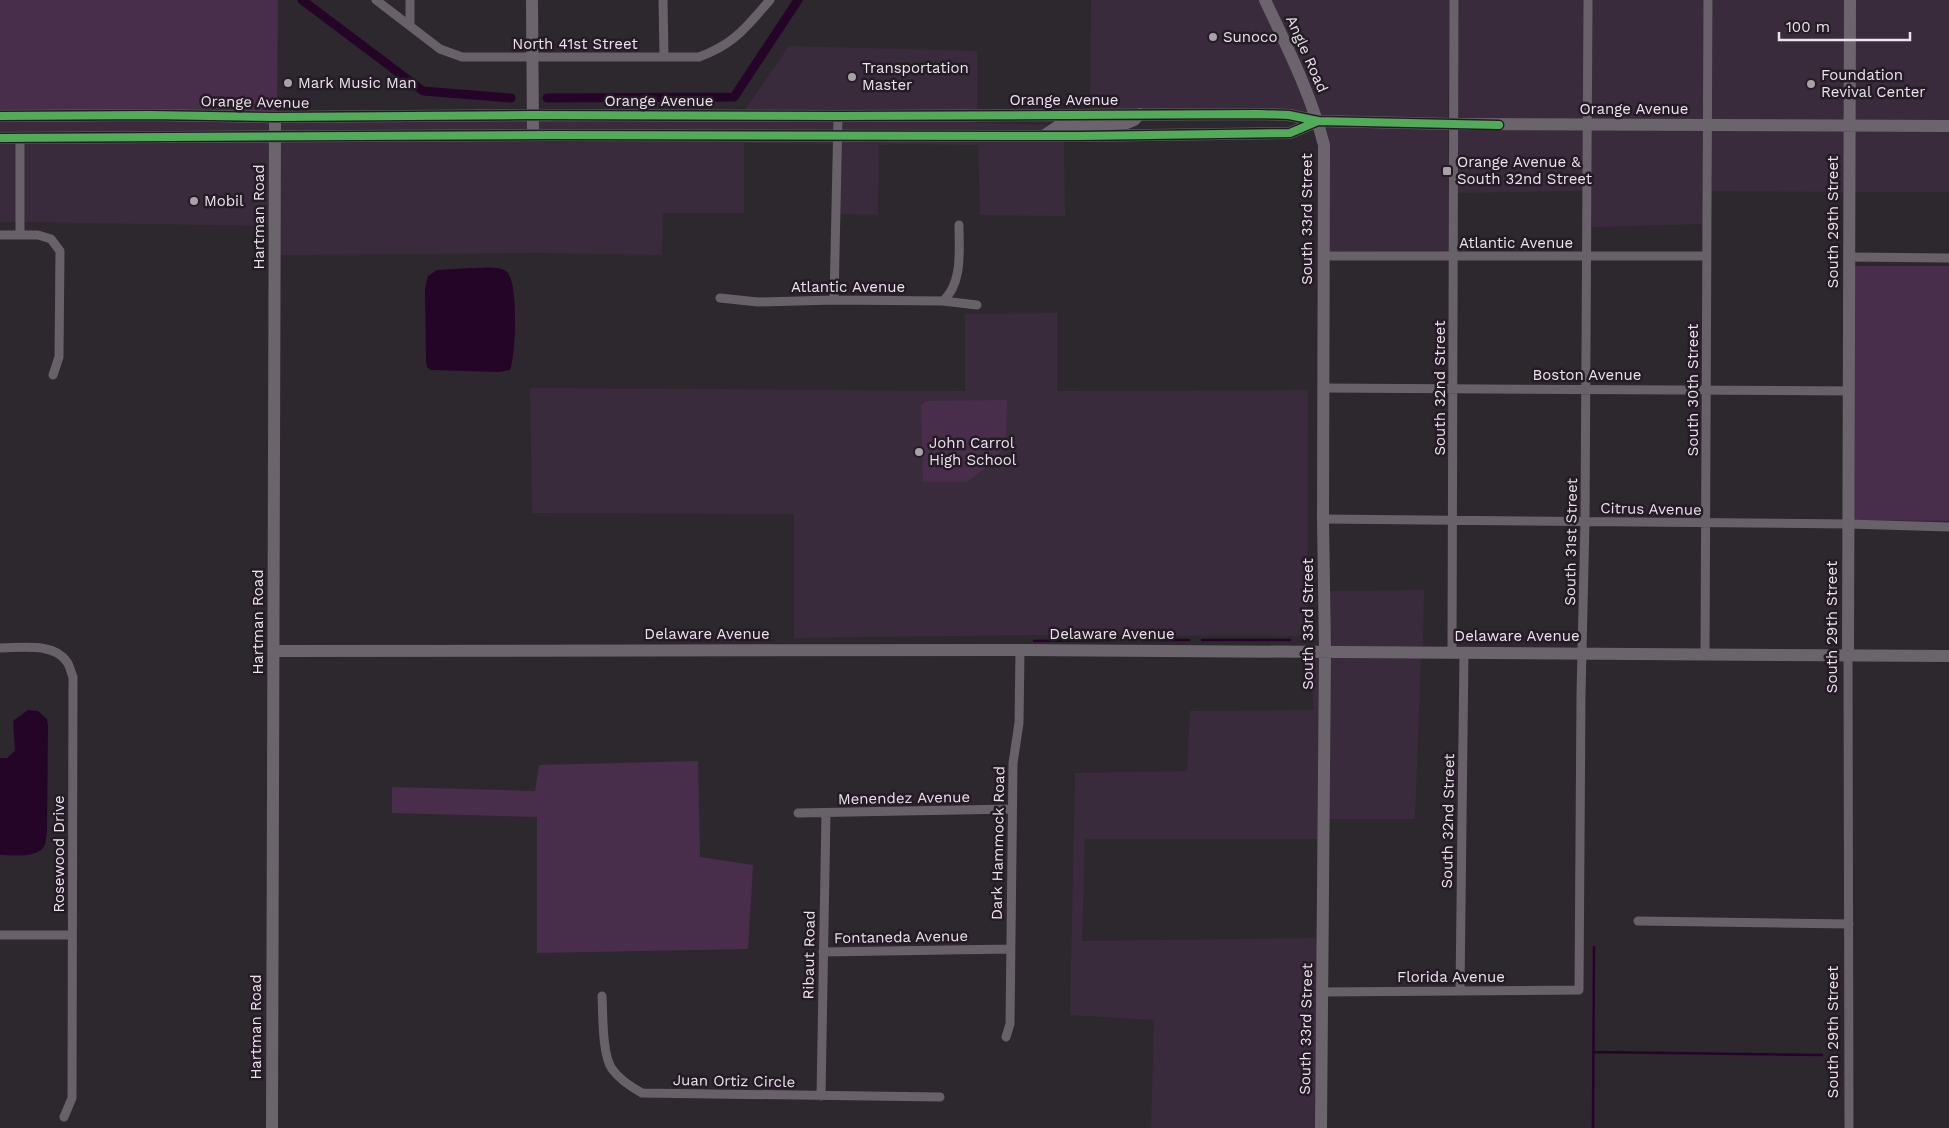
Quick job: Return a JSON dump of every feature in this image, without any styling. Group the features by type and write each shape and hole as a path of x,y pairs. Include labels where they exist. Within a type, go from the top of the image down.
{"street":[{"name":"North 41st Street","path":"376,0 440,49 462,57 533,58 699,57 718,50 735,40 770,0"},
{"path":"410,0 410,25"},
{"path":"532,0 532,135"},
{"path":"663,0 664,57"},
{"name":"Angle Road","path":"1265,0 1318,121"},
{"name":"South 32nd Street","path":"1454,0 1453,522 1458,652 1460,991"},
{"name":"South 31st Street","path":"1579,990 1581,694 1584,652 1586,522 1588,0"},
{"name":"South 30th Street","path":"1705,653 1708,0"},
{"name":"South 29th Street","path":"1849,1128 1848,524 1850,0"},
{"path":"1045,135 1064,125 1127,123 1134,120 1140,114"},
{"name":"Orange Avenue","path":"0,116 1140,114 1289,115 1318,121 1453,124 1949,126"},
{"path":"834,300 838,116"},
{"name":"Hartman Road","path":"272,1128 275,117"},
{"name":"Orange Avenue","path":"0,138 1290,133 1318,121"},
{"name":"South 33rd Street","path":"1318,121 1324,144 1323,519 1325,652 1321,1128"},
{"path":"20,138 20,234"},
{"path":"943,301 953,289 957,275 960,224"},
{"path":"0,235 38,235 51,239 60,251 59,357 53,375"},
{"name":"Atlantic Avenue","path":"1324,256 1707,256"},
{"path":"1850,257 1949,258"},
{"name":"Atlantic Avenue","path":"720,298 758,302 834,300 943,301 977,305"},
{"name":"Boston Avenue","path":"1323,388 1850,391"},
{"name":"Citrus Avenue","path":"1323,519 1453,522 1949,526"},
{"name":"Rosewood Drive","path":"0,648 43,648 56,652 67,662 73,677 72,1098 64,1117"},
{"name":"Delaware Avenue","path":"274,651 1020,650 1584,652 1949,656"},
{"name":"Dark Hammock Road","path":"1006,1037 1010,1024 1013,763 1020,723 1020,650"},
{"name":"Menendez Avenue","path":"798,813 1012,809"},
{"name":"Ribaut Road","path":"822,1096 826,813"},
{"path":"1638,921 1849,924"},
{"path":"0,935 72,935"},
{"name":"Fontaneda Avenue","path":"823,952 1010,949"},
{"name":"Florida Avenue","path":"1323,992 1579,990"},
{"name":"Juan Ortiz Circle","path":"602,996 605,1042 611,1068 626,1084 642,1093 940,1097"}],"shaded area":[{"path":"0,0 278,0 277,112 0,111"},
{"path":"1091,0 1260,0 1311,114 1143,109 1141,107 1139,109 1090,109"},
{"path":"1270,0 1450,0 1448,119 1322,116"},
{"path":"1459,0 1583,0 1583,120 1457,119"},
{"path":"1592,0 1704,0 1703,121 1592,120"},
{"path":"1713,0 1846,0 1845,120 1712,121"},
{"path":"1855,0 1949,0 1949,121 1854,120"},
{"path":"789,46 977,51 977,110 745,110"},
{"path":"977,120 977,123 1051,125 1043,130 842,129 842,121"},
{"path":"528,121 528,130 280,132 280,122"},
{"path":"537,121 833,121 833,129 537,130"},
{"path":"0,122 271,122 271,132 0,133"},
{"path":"1324,126 1448,129 1449,252 1328,251"},
{"path":"1457,130 1583,130 1583,191 1458,193"},
{"path":"1592,130 1703,131 1703,224 1592,227"},
{"path":"1845,130 1845,192 1712,191 1712,131"},
{"path":"1854,131 1949,132 1949,192 1854,192"},
{"path":"833,140 833,144 744,143 744,213 663,213 662,255 537,253 280,255 280,142"},
{"path":"842,140 1064,140 1065,216 980,215 978,145 899,144 879,145 878,215 840,214"},
{"path":"271,142 271,226 25,222 25,143"},
{"path":"0,143 16,143 16,222 0,222"},
{"path":"1855,266 1949,266 1949,521 1854,520"},
{"path":"498,268 506,271 510,277 515,302 515,334 510,370 499,372 431,370 427,367 426,361 425,288 428,276 437,270"},
{"name":"John Carrol High School","path":"1057,313 1057,391 1308,390 1307,636 1037,635 794,638 794,514 532,513 530,388 965,391 965,314"},
{"path":"1007,400 1006,440 999,454 988,466 967,482 923,482 921,405 925,401"},
{"path":"1424,590 1423,646 1330,647 1329,591"},
{"path":"1309,657 1320,657 1320,839 1085,839 1082,941 1319,938 1316,1128 1151,1128 1154,1020 1070,1015 1075,773 1187,771 1190,711 1314,710"},
{"path":"1330,657 1421,657 1415,819 1329,819"},
{"path":"28,710 38,711 47,719 48,726 47,833 45,845 42,849 31,854 18,856 0,855 0,758 7,758 15,751 13,721"},
{"path":"698,761 700,857 753,865 748,949 537,953 537,817 392,813 392,787 535,791 539,765"}],"waterway":[{"path":"302,0 423,91 511,98"},
{"path":"547,98 734,97 798,0"},
{"path":"1034,641 1111,640"},
{"path":"1142,640 1189,640"},
{"path":"1202,640 1290,640"},
{"path":"1593,1128 1594,947"},
{"path":"1593,1052 1822,1055"}],"cycle path":[{"path":"0,116 1259,114 1289,115 1318,121 1499,125"},
{"path":"0,138 550,135 1080,136 1290,133 1318,121"}],"place":[{"name":"Sunoco","path":"1213,37"},
{"name":"Transportation Master","path":"852,77"},
{"name":"Mark Music Man","path":"288,83"},
{"name":"Foundation Revival Center","path":"1811,84"},
{"name":"Orange Avenue & South 32nd Street","path":"1447,171"},
{"name":"Mobil","path":"194,201"},
{"name":"John Carrol High School","path":"919,452"}]}
